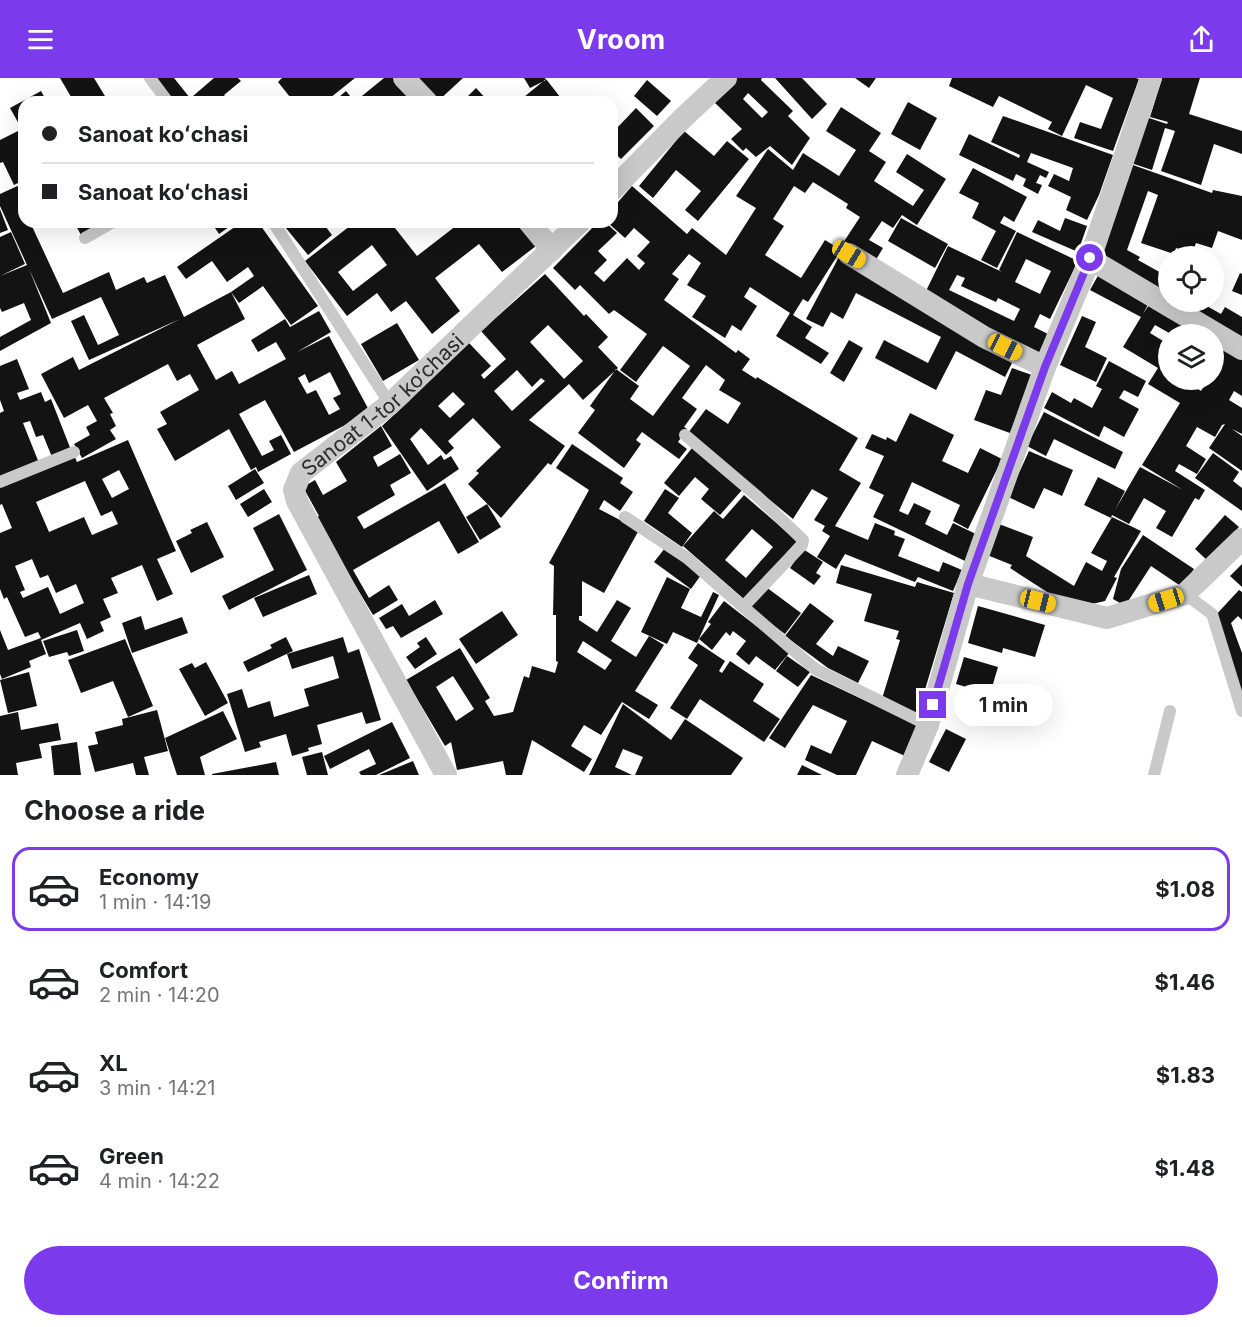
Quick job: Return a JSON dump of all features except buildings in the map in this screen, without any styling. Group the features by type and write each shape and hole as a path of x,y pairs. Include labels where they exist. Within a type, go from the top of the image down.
{"street":[{"path":"404,78 421,96"},
{"path":"618,184 726,78"},
{"path":"907,775 928,725 968,584 1045,367 1090,258 1150,78"},
{"path":"534,228 552,250"},
{"name":"Sanoat 1-tor ko‘chasi","path":"446,775 297,501 294,490 301,473 390,404 574,228"},
{"path":"849,254 984,337 1045,367"},
{"path":"1090,258 1242,349"},
{"path":"968,584 1107,618 1185,594 1242,539"}],"lane":[{"path":"150,78 164,96"},
{"path":"85,238 102,228"},
{"path":"277,228 390,404"},
{"path":"685,435 758,497 803,540 802,545 743,607"},
{"path":"0,482 74,452"},
{"path":"625,517 687,558 815,669 928,725"},
{"path":"1185,594 1212,615 1242,711"},
{"path":"1154,775 1170,711"}],"route":[{"path":"933,705 968,584 1045,367 1090,258"}]}
